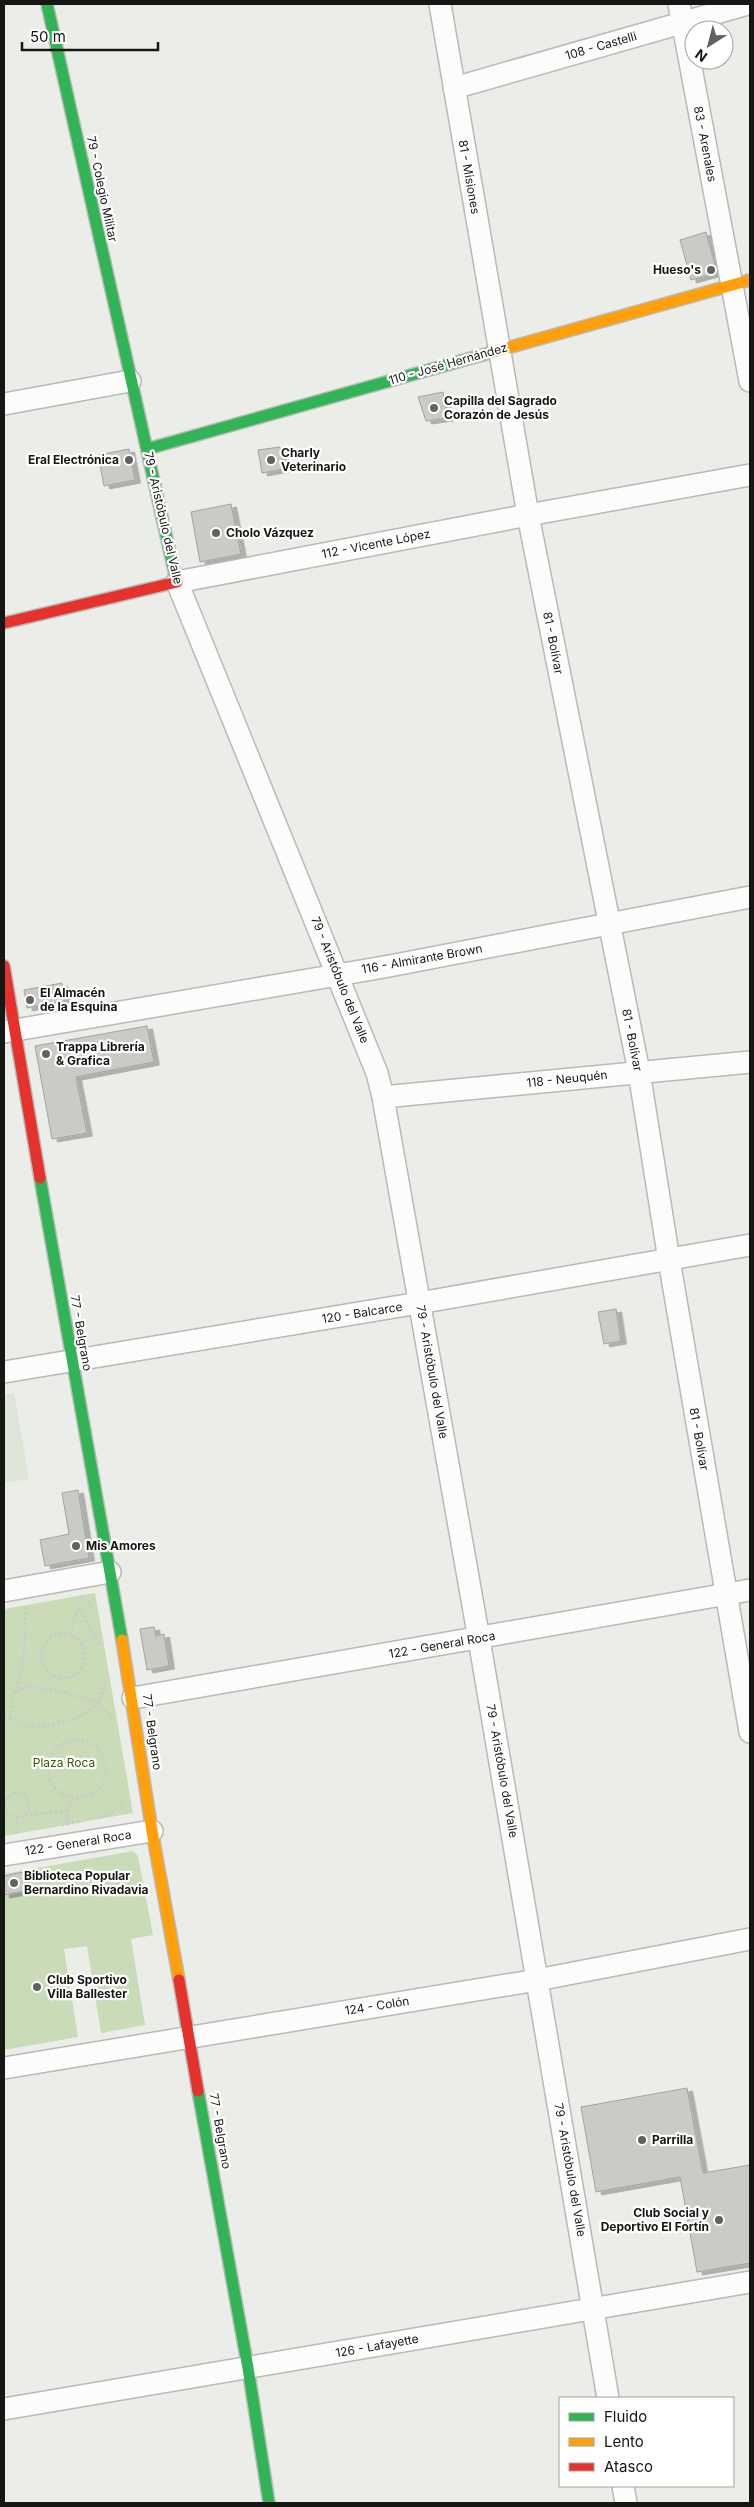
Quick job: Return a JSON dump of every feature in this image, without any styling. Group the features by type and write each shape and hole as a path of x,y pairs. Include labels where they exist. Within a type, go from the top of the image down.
{"street":[{"name":"79 - Colegio Militar","path":"47,4 130,381"},
{"name":"81 - Misiones","path":"440,4 498,351"},
{"name":"108 - Castelli","path":"454,88 681,13 748,4"},
{"name":"83 - Arenales","path":"681,13 741,282 750,381"},
{"name":"110 - José Hernández","path":"146,449 741,282"},
{"name":"81 - Bolívar","path":"498,351 528,514 639,1072 725,1594 750,1732"},
{"path":"4,404 130,381"},
{"name":"79 - Aristóbulo del Valle","path":"130,381 177,582 337,973 377,1073 383,1097 479,1639 608,2397"},
{"name":"112 - Vicente López","path":"4,623 177,582 528,514 750,475"},
{"name":"116 - Almirante Brown","path":"9,1031 609,925 750,897"},
{"name":"77 - Belgrano","path":"4,966 9,1031 72,1360 133,1698 152,1831 248,2368 269,2503"},
{"name":"118 - Neuquén","path":"383,1097 750,1062"},
{"name":"120 - Balcarce","path":"4,1372 419,1303 750,1245"},
{"path":"4,1591 110,1572"},
{"name":"122 - General Roca","path":"133,1698 479,1639 750,1590"},
{"name":"122 - General Roca","path":"4,1855 152,1831"},
{"name":"124 - Colón","path":"4,2068 537,1980 750,1939"},
{"name":"126 - Lafayette","path":"4,2409 750,2282"},
{"path":"623,2487 626,2503"}],"path":[{"path":"75,1593 97,1610"},
{"path":"11,1718 10,1704 16,1692 22,1665 26,1600"},
{"path":"70,1634 79,1607 99,1644 101,1652"},
{"path":"63,1633 70,1634 77,1638 85,1650 84,1664 74,1675 67,1678 53,1676 42,1666 41,1650 48,1638 63,1633"},
{"path":"99,1644 100,1635"},
{"path":"4,1718 11,1718 30,1727 47,1726 83,1715 98,1703 107,1676"},
{"path":"16,1692 27,1686 46,1688 98,1703 114,1718 116,1725"},
{"path":"72,1740 82,1741 98,1749 106,1766 106,1775 97,1791 80,1798 71,1798 54,1787 50,1779 49,1764 55,1750 63,1744 72,1740"},
{"path":"93,1820 109,1815 122,1805 126,1788"},
{"path":"24,1815 28,1809 28,1801 23,1795 15,1794 8,1797 5,1808 10,1815 17,1817 68,1811"},
{"path":"71,1798 66,1822 84,1821"},
{"path":"16,1835 17,1817"}],"shaded area":[{"path":"14,1393 29,1479 4,1483 4,1395"}],"green space":[{"name":"Plaza Roca","path":"95,1593 133,1813 4,1836 4,1609"},
{"name":"Club Sportivo Villa Ballester","path":"133,1851 138,1856 153,1935 131,1939 145,2025 101,2033 87,1946 64,1949 78,2037 4,2050 4,1874"}],"building":[{"path":"706,232 717,273 691,280 680,240"},
{"name":"Capilla del Sagrado Corazón de Jesús","path":"443,392 448,418 426,421 418,397"},
{"name":"Charly Veterinario","path":"280,447 284,469 262,473 258,450"},
{"path":"129,449 135,480 104,486 98,455"},
{"name":"Cholo Vázquez","path":"231,504 241,554 200,562 191,512"},
{"path":"62,983 65,1001 27,1008 24,990"},
{"path":"147,1026 154,1062 76,1077 87,1133 52,1139 35,1046"},
{"path":"616,1309 621,1341 604,1344 598,1312"},
{"path":"78,1490 89,1558 45,1566 40,1540 69,1534 62,1493"},
{"path":"154,1627 156,1636 164,1634 169,1666 147,1670 140,1629"},
{"name":"Biblioteca Popular Bernardino Rivadavia","path":"23,1872 26,1891 4,1895 4,1876"},
{"name":"Parrilla","path":"687,2088 703,2173 750,2165 750,2263 697,2272 680,2177 596,2192 581,2107"}],"traffic: fast":[{"path":"47,4 175,575"},
{"path":"147,449 493,352"},
{"path":"40,1178 122,1640"},
{"path":"198,2091 248,2368 269,2503"}],"traffic: slow":[{"path":"493,352 750,280"},
{"path":"122,1640 152,1831 179,1980"}],"traffic: jam":[{"path":"4,623 177,582 175,575"},
{"path":"4,966 40,1178"},
{"path":"179,1980 198,2091"}],"place":[{"name":"Hueso's","path":"711,270"},
{"name":"Capilla del Sagrado Corazón de Jesús","path":"434,408"},
{"name":"Eral Electrónica","path":"129,460"},
{"name":"Charly Veterinario","path":"271,460"},
{"name":"Cholo Vázquez","path":"216,533"},
{"name":"El Almacén de la Esquina","path":"30,1000"},
{"name":"Trappa Librería & Grafica","path":"46,1054"},
{"name":"Mis Amores","path":"76,1546"},
{"name":"Biblioteca Popular Bernardino Rivadavia","path":"14,1883"},
{"name":"Club Sportivo Villa Ballester","path":"37,1987"},
{"name":"Parrilla","path":"642,2140"},
{"name":"Club Social y Deportivo El Fortín","path":"719,2220"}]}
